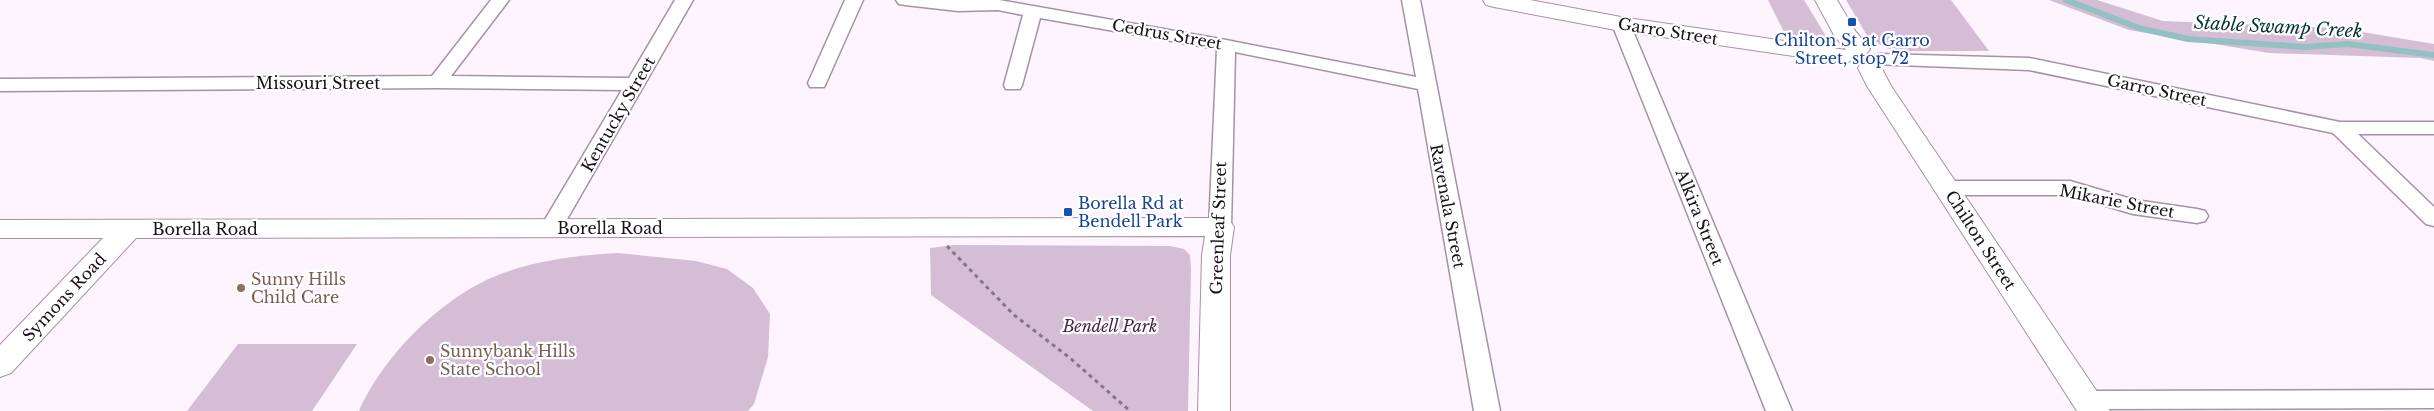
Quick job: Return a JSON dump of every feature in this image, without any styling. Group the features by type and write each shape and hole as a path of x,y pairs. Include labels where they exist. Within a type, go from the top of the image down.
{"street":[{"path":"437,82 500,0"},
{"name":"Kentucky Street","path":"551,228 684,0"},
{"path":"817,83 854,0"},
{"name":"Cedrus Street","path":"905,0 958,6 998,5 1033,10 1226,45 1426,85"},
{"name":"Ravenala Street","path":"1411,0 1487,411"},
{"name":"Garro Street","path":"1494,0 1621,24 1863,58 2029,64 2340,128 2434,128"},
{"name":"Chilton Street","path":"1826,0 1879,86 2091,406"},
{"path":"1013,85 1033,10"},
{"name":"Alkira Street","path":"1621,24 1779,411"},
{"name":"Greenleaf Street","path":"1214,411 1216,256 1220,227 1223,80 1226,45"},
{"name":"Missouri Street","path":"0,85 437,82 636,84"},
{"path":"2340,128 2434,219"},
{"name":"Mikarie Street","path":"1947,188 2070,188 2133,207 2196,216"},
{"name":"Borella Road","path":"0,229 1220,227"},
{"name":"Symons Road","path":"0,365 128,229"},
{"path":"2091,406 2434,400"}],"path":[{"path":"944,243 1014,315 1070,358 1130,411"}],"green space":[{"path":"1768,0 1804,0 1826,36 1825,41 1818,42 1787,38"},
{"path":"1846,0 1951,0 1989,51 1893,51 1869,39"},
{"path":"2049,0 2097,0 2163,21 2338,28 2434,44 2434,61 2420,58 2269,53 2129,30"},
{"name":"Bendell Park","path":"953,245 1170,246 1184,249 1190,255 1191,269 1188,411 1093,411 931,295 930,248"},
{"path":"618,253 696,261 727,269 753,288 770,314 768,357 754,404 748,411 359,411 383,370 416,331 436,313 477,285 512,270 542,262 588,255"},
{"path":"238,344 357,344 312,411 187,411"}],"waterway":[{"name":"Stable Swamp Creek","path":"2066,0 2139,28 2188,39 2305,47 2347,44 2434,55"}],"place":[{"name":"Chilton St at Garro Street, stop 72","path":"1852,22"},
{"name":"Borella Rd at Bendell Park","path":"1068,212"},
{"name":"Sunny Hills Child Care","path":"241,288"},
{"name":"Sunnybank Hills State School","path":"430,360"}]}
